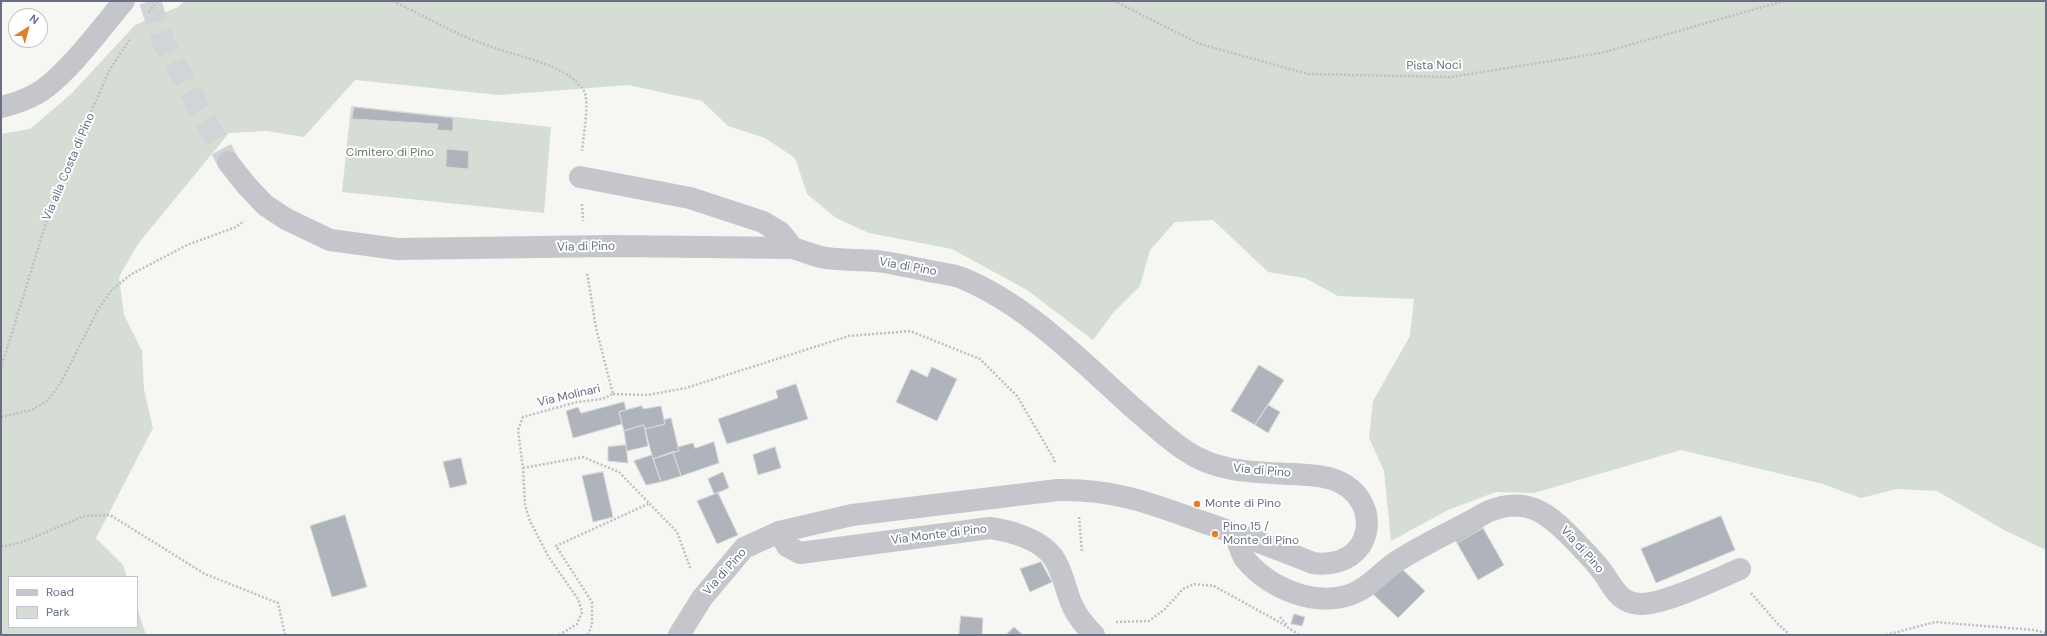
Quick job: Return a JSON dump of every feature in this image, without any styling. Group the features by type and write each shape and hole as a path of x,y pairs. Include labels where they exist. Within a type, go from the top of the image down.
{"street":[{"path":"1,107 19,103 39,92 56,79 124,1"},
{"name":"Via di Pino","path":"228,162 246,185 265,205 286,219 330,240 397,249 611,246 792,248 821,257 878,262 960,277 1001,297 1067,347 1172,442 1199,460 1233,470 1318,476 1336,480 1357,496 1364,508 1367,521 1366,534 1356,551 1340,563 1326,565 1313,563 1236,533 1123,495 1087,489 1058,490 852,515 779,532 744,548 702,598 679,635"},
{"path":"580,177 690,198 763,222 781,232 792,248"},
{"name":"Via di Pino","path":"1236,533 1245,558 1272,582 1302,595 1323,598 1337,598 1353,594 1368,585 1396,562 1487,512 1500,506 1513,505 1539,509 1550,516 1594,561 1618,596 1628,602 1640,604 1665,599 1735,572"},
{"name":"Via Monte di Pino","path":"779,532 787,546 800,553 990,528 1007,531 1036,544 1053,557 1065,581 1070,600 1089,630"}],"path":[{"path":"148,14 157,1"},
{"path":"393,1 486,45 524,56 566,73 584,91 586,101 580,177"},
{"name":"Pista Noci","path":"1114,1 1200,44 1308,74 1451,77 1601,53 1784,1"},
{"name":"Via alla Costa di Pino","path":"1,368 54,197 109,71 134,33"},
{"path":"1,417 32,410 47,401 60,384 99,308 112,290 130,275 187,244 236,227 265,205"},
{"name":"Via Molinari","path":"559,635 577,624 582,612 578,599 548,556 530,521 525,505 523,468 518,430 523,417 577,402 602,399 613,394 596,328 586,267"},
{"path":"613,394 648,395 686,388 848,336 910,331 980,359 1017,396 1054,459 1058,490"},
{"path":"523,468 582,457 619,472 648,504 677,532 702,598"},
{"path":"588,635 592,624 592,602 556,546 648,504"},
{"path":"1065,581 1078,575 1083,564 1079,510"},
{"path":"1,547 23,542 84,516 110,515 205,574 278,603 285,635"},
{"path":"1735,572 1746,588 1777,623 1790,635"},
{"path":"1089,630 1149,620 1165,609 1183,589 1194,584 1214,586 1281,623 1299,635"},
{"path":"1886,635 1935,622 2034,630 2046,633"}],"green space":[{"path":"184,1 2046,1 2046,550 2004,530 1937,491 1897,489 1861,498 1823,484 1681,450 1534,493 1496,492 1448,510 1391,541 1384,471 1369,438 1373,401 1410,336 1414,299 1338,296 1305,278 1268,272 1213,220 1175,222 1150,250 1140,286 1113,313 1093,340 1027,290 952,249 869,233 836,218 807,194 795,158 765,138 728,126 702,101 628,85 499,95 355,80 304,137 267,131 229,133 138,244 119,277 124,315 142,351 144,389 153,428 96,538 123,565 127,576 8,576 8,628 138,628 138,611 146,635 1,635 1,134 30,129 71,94 135,25 178,7"},
{"name":"Cimitero di Pino","path":"351,106 551,127 544,213 342,192"}],"building":[{"path":"354,107 453,118 453,131 437,130 438,124 352,119"},
{"path":"447,149 469,151 468,169 446,167"},
{"path":"1259,365 1284,380 1255,425 1231,411"},
{"path":"932,367 957,379 937,421 896,402 911,369 927,377"},
{"path":"796,384 808,419 727,444 718,419 778,398 776,391"},
{"path":"624,402 626,410 619,412 622,424 573,438 566,411 578,407 581,413"},
{"path":"1268,405 1280,412 1268,433 1255,425"},
{"path":"642,406 643,409 661,406 665,424 645,429 644,425 624,431 619,412"},
{"path":"671,418 679,451 653,459 645,429 665,424 664,420"},
{"path":"644,425 648,446 627,451 624,431"},
{"path":"714,442 719,463 681,476 673,452 679,451 678,447 693,443 695,448"},
{"path":"626,445 628,463 608,461 608,447"},
{"path":"775,447 781,468 758,475 753,455"},
{"path":"673,452 681,476 661,482 653,459"},
{"path":"652,455 661,482 646,485 634,461"},
{"path":"461,458 467,484 450,488 443,462"},
{"path":"603,472 613,517 593,522 582,476"},
{"path":"723,472 729,488 714,494 708,479"},
{"path":"718,493 738,535 717,544 697,501"},
{"path":"345,515 367,587 332,597 310,526"},
{"path":"1721,516 1735,550 1656,583 1641,549"},
{"path":"1480,521 1483,528 1457,543 1453,536"},
{"path":"1483,528 1504,565 1478,580 1457,543"},
{"path":"1041,562 1052,582 1030,592 1020,569"},
{"path":"1399,566 1425,591 1398,618 1373,594"},
{"path":"1294,614 1305,617 1302,626 1291,624"},
{"path":"961,616 983,618 982,635 959,635"},
{"path":"1014,627 1023,635 1006,635"}],"tunnel":[{"path":"150,1 163,41 228,162"}],"place":[{"name":"Monte di Pino","path":"1197,504"},
{"name":"Pino 15 / Monte di Pino","path":"1215,534"}]}
